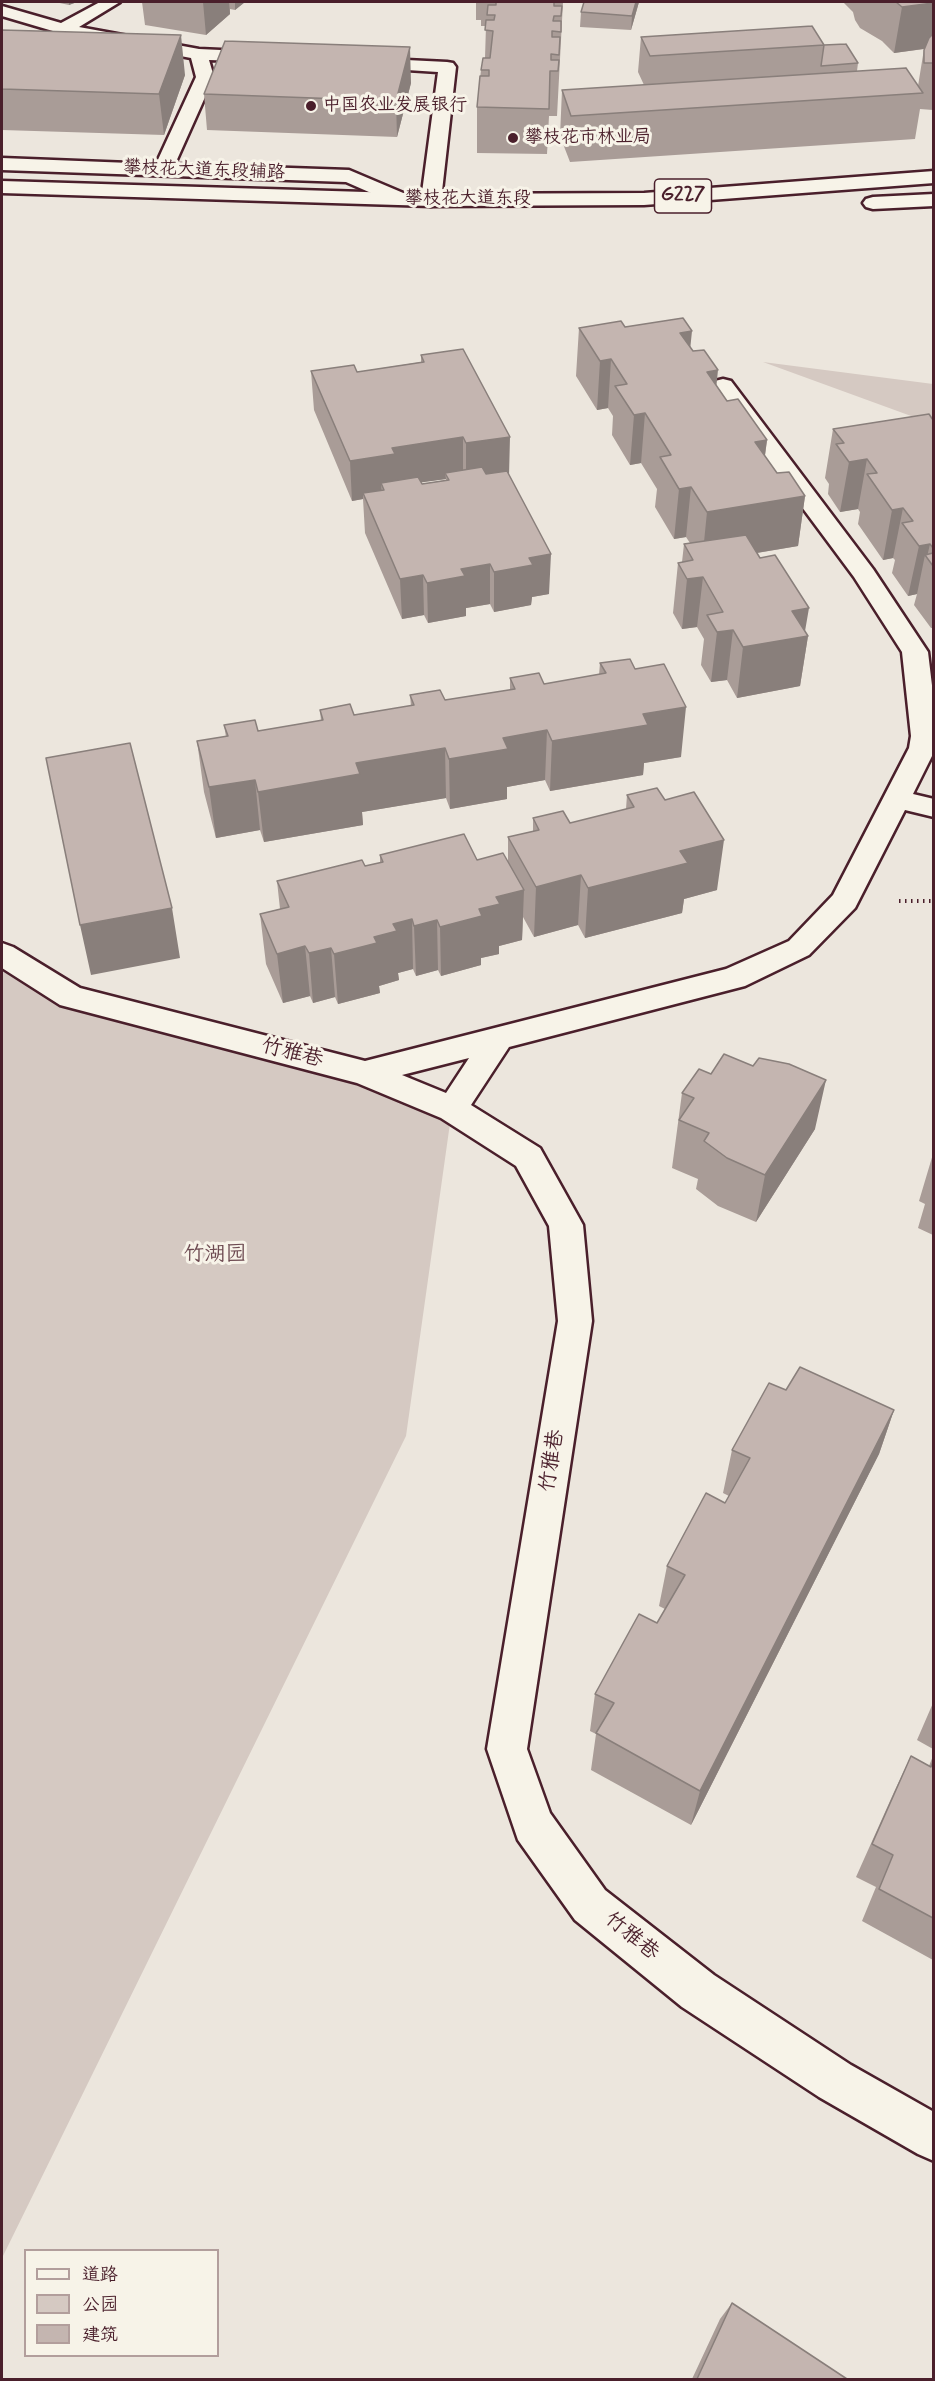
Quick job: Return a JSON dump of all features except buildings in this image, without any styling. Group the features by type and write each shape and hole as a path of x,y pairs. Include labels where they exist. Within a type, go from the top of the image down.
{"main road":[{"path":"63,29 112,2"},
{"path":"2,11 63,29 199,54 281,58"},
{"path":"163,170 205,77 199,54"},
{"path":"352,62 447,67 431,200"},
{"name":"攀枝花大道东段辅路","path":"2,164 348,176 401,199"},
{"name":"攀枝花大道东段","path":"2,187 431,200 644,199 933,177"},
{"path":"851,204 933,200"},
{"name":"攀枝花大道东段","path":"2,201 462,217 640,215 769,208"},
{"path":"365,1073 734,978 799,948 845,901 922,748 924,736 915,652 864,574 723,386"},
{"path":"897,799 933,808"},
{"name":"竹雅巷","path":"2,954 70,997 365,1073 452,1109 528,1157 566,1225 575,1321 507,1749 533,1826 590,1905 698,1991 836,2081 933,2139"},
{"path":"452,1109 498,1039"}],"green space":[{"path":"763,362 933,384 933,424"},
{"name":"竹湖园","path":"2,954 71,997 452,1109 406,1436 2,2258"}],"place":[{"name":"中国农业发展银行","path":"311,106"},
{"name":"攀枝花市林业局","path":"513,138"}]}
